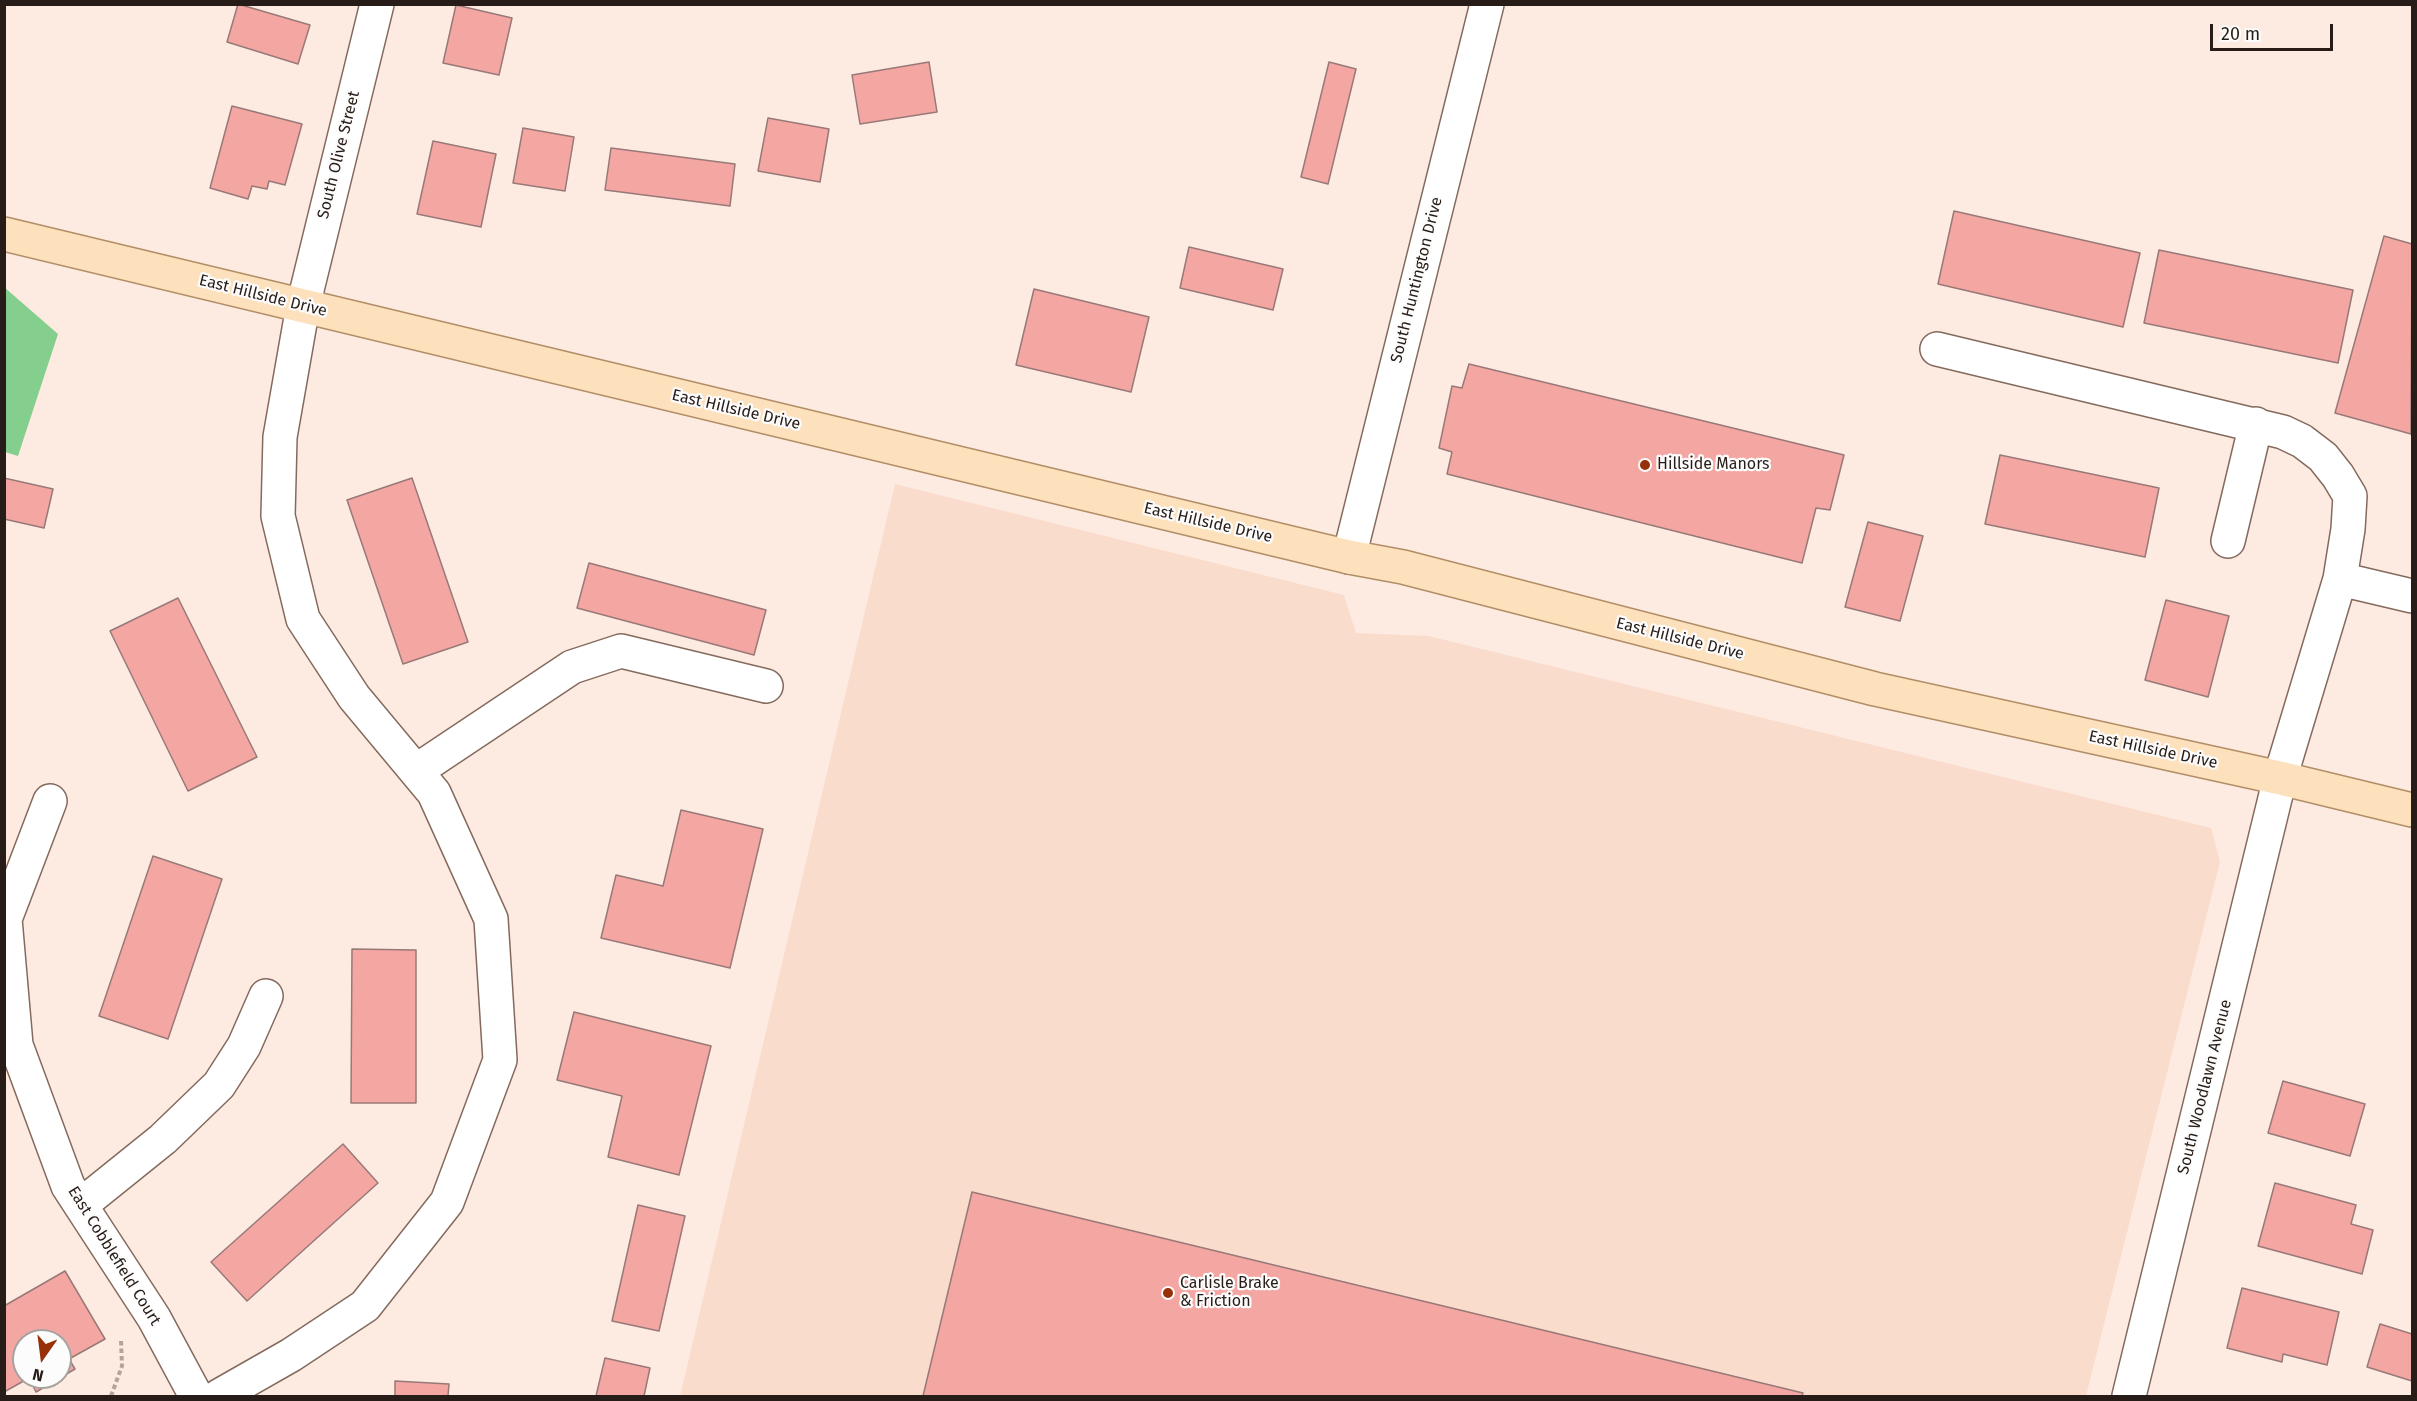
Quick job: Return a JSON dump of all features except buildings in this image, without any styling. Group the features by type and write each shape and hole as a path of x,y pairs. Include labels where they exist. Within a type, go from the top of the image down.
{"main road":[{"name":"East Hillside Drive","path":"4,234 1349,557 1403,567 1875,688 2280,778 2412,810"}],"street":[{"name":"South Olive Street","path":"219,1396 291,1355 365,1306 447,1202 500,1060 491,919 434,793 354,697 303,619 278,516 280,437 303,306 377,4"},
{"name":"South Huntington Drive","path":"1349,557 1487,4"},
{"name":"South Woodlawn Avenue","path":"1937,349 2098,390 2256,424 2283,432 2302,441 2323,457 2350,496 2348,529 2340,579 2280,778 2129,1396"},
{"path":"2228,541 2256,424"},
{"path":"2340,579 2412,596"},
{"path":"416,771 572,667 621,651 766,686"},
{"name":"East Cobblefield Court","path":"50,801 5,919 16,1045 68,1186 154,1318 196,1396"},
{"path":"81,1205 163,1138 219,1085 244,1046 266,996"}],"shaded area":[{"path":"895,484 1344,595 1356,633 1429,636 2211,828 2220,862 2086,1396 680,1396"}],"green space":[{"path":"4,287 58,334 18,456 5,452"}],"place":[{"name":"Hillside Manors","path":"1645,465"},
{"name":"Carlisle Brake & Friction","path":"1168,1293"}]}
